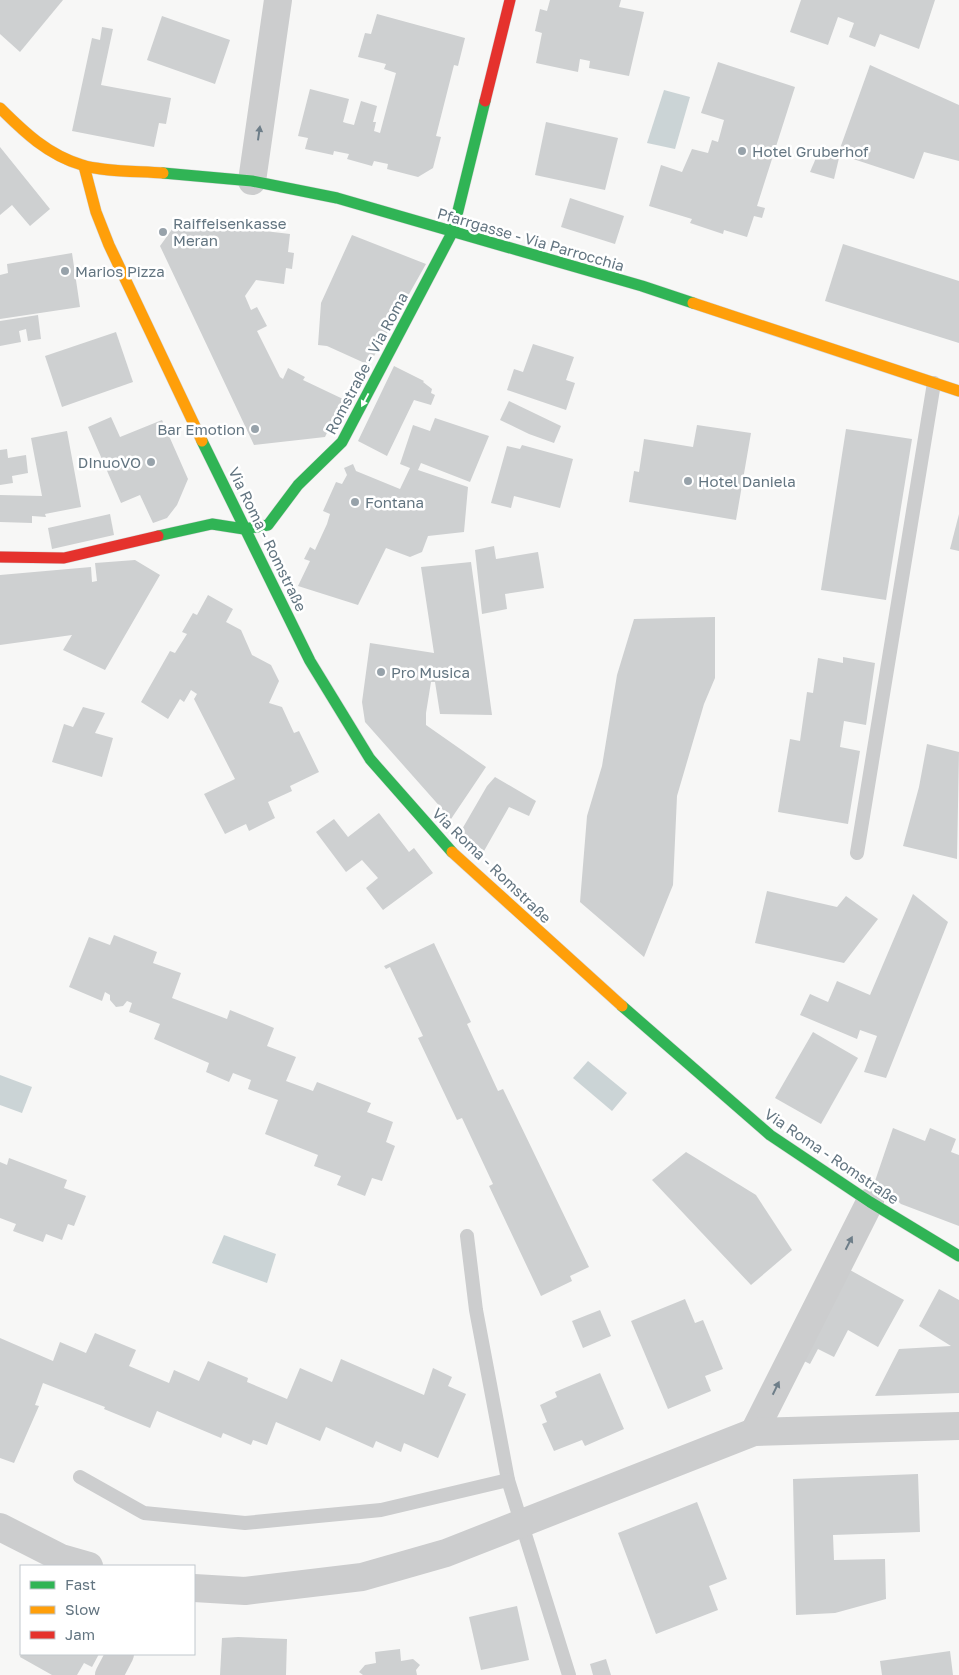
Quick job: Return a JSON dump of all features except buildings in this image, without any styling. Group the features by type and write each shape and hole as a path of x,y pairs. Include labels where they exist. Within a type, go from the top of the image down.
{"street":[{"path":"252,181 278,0"},
{"name":"Romstraße - Via Roma","path":"244,529 268,524 298,485 342,442 453,231 510,0"},
{"path":"0,108 38,145 58,157 84,166"},
{"name":"Pfarrgasse - Via Parrocchia","path":"84,166 252,181 337,198 642,286 959,391"},
{"name":"Via Roma - Romstraße","path":"84,166 96,212 109,245 244,529 310,661 370,759 446,846 686,1064 763,1129 870,1202 959,1256"},
{"path":"0,557 64,558 212,524 244,529"},
{"path":"754,1432 870,1202"},
{"path":"195,1588 245,1591 362,1577 446,1553 754,1432 959,1426"},
{"path":"0,1527 61,1558 86,1565"},
{"path":"109,1675 119,1655"}],"lane":[{"path":"857,853 934,383"},
{"path":"467,1236 476,1310 508,1480 569,1675"},
{"path":"80,1477 144,1513 245,1523 382,1510 508,1480"}],"shaded area":[{"path":"664,90 690,97 675,149 647,143"},
{"path":"588,1061 627,1093 612,1111 573,1078"},
{"path":"0,1075 32,1087 22,1113 0,1105"},
{"path":"224,1235 276,1254 267,1283 212,1263"}],"traffic: fast":[{"path":"158,536 212,524 244,529 268,525 298,485 342,442 453,231 485,101"},
{"path":"163,173 252,181 337,198 642,286 693,303"},
{"path":"202,441 310,661 370,759 452,852"},
{"path":"622,1006 770,1135 870,1202 959,1256"}],"traffic: slow":[{"path":"0,108 37,142 70,161 100,169 163,173"},
{"path":"84,166 96,212 109,245 202,441"},
{"path":"693,303 959,391"},
{"path":"452,852 622,1006"}],"traffic: jam":[{"path":"485,101 510,0"},
{"path":"0,557 64,558 158,536"}],"place":[{"name":"Hotel Gruberhof","path":"742,151"},
{"name":"Raiffeisenkasse Meran","path":"163,232"},
{"name":"Marios Pizza","path":"65,271"},
{"name":"Bar Emotion","path":"255,429"},
{"name":"DInuoVO","path":"151,462"},
{"name":"Hotel Daniela","path":"688,481"},
{"name":"Fontana","path":"355,502"},
{"name":"Pro Musica","path":"381,672"}]}
